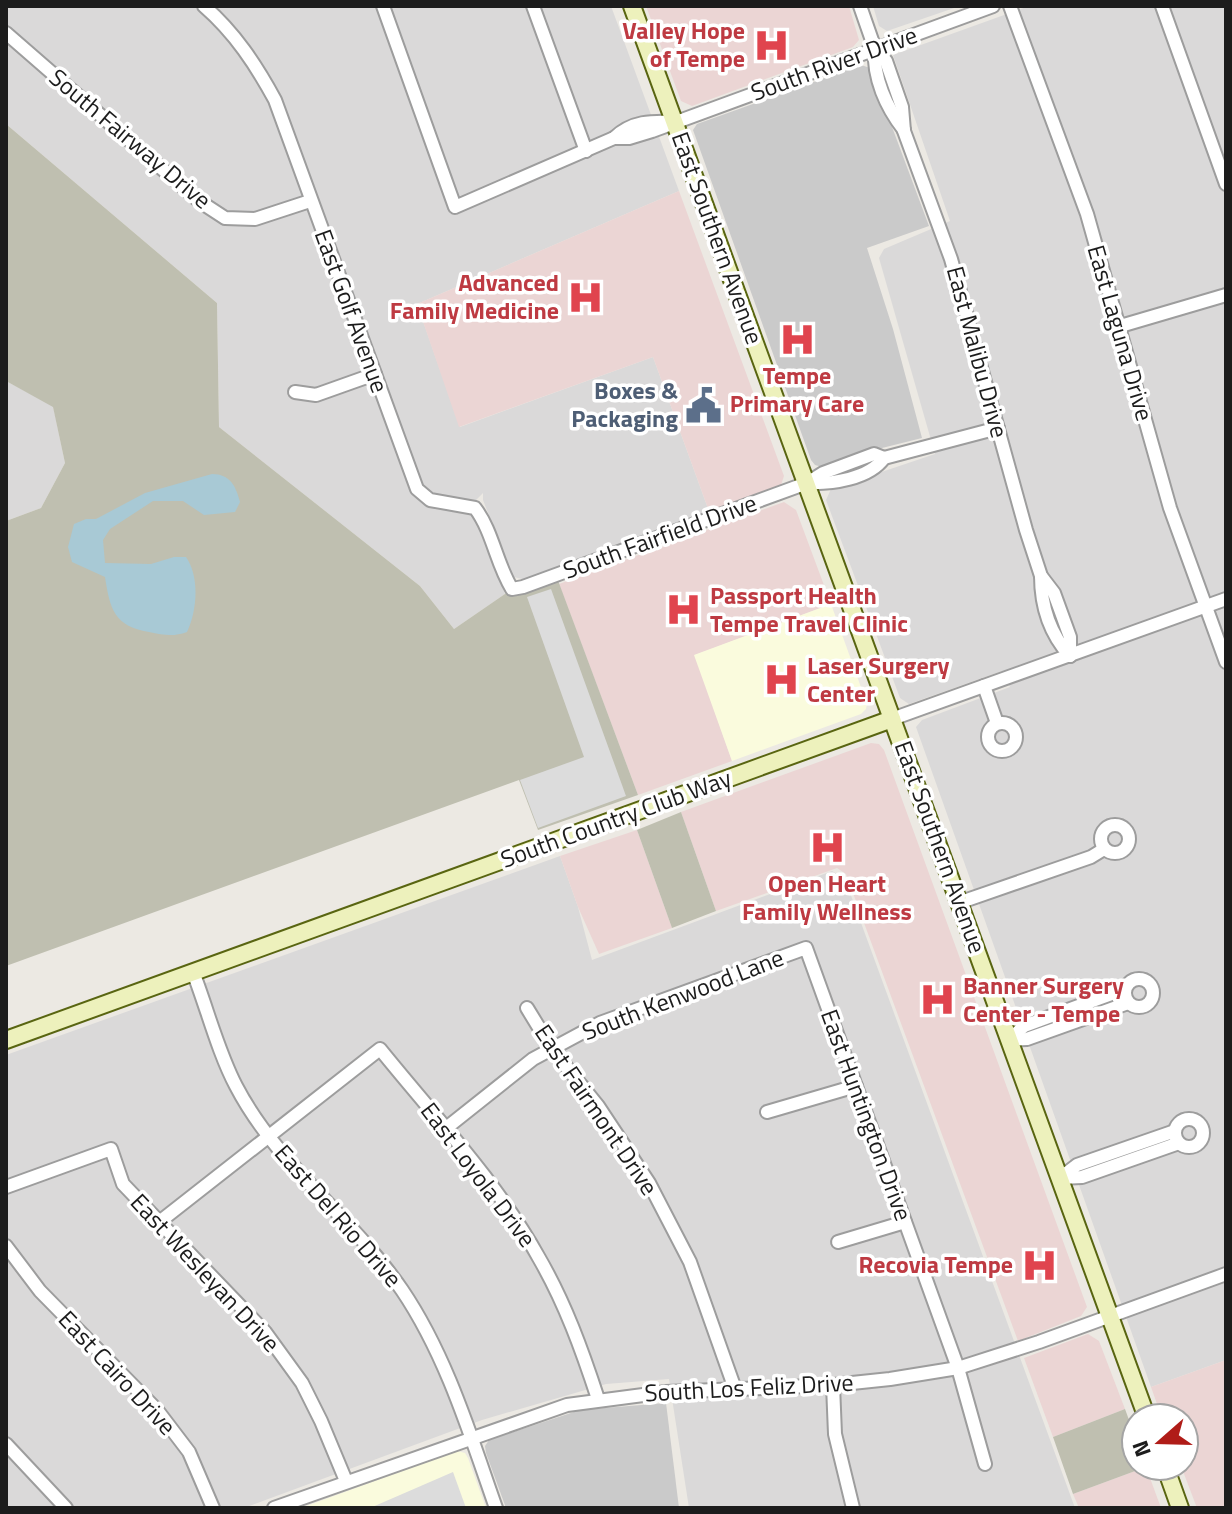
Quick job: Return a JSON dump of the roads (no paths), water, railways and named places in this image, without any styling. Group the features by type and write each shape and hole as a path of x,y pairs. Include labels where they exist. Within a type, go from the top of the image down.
{"main road":[{"name":"East Southern Avenue","path":"632,6 1141,1402"},
{"name":"South Country Club Way","path":"6,1040 892,719"},
{"path":"1171,1482 1180,1508"}],"street":[{"name":"East Golf Avenue","path":"204,6 222,22 255,64 275,100 417,489 430,500 475,508 485,522 512,589"},
{"name":"South River Drive","path":"383,6 455,207 614,138 629,138 675,122 993,6"},
{"path":"533,6 586,151"},
{"name":"East Malibu Drive","path":"860,6 875,49 874,66 890,113 904,131 951,259 1041,576 1054,593 1070,637 1070,656"},
{"name":"East Laguna Drive","path":"1010,6 1087,214 1170,508 1226,662"},
{"path":"1162,6 1226,184"},
{"name":"South Fairway Drive","path":"6,33 199,201 225,218 255,219 310,201"},
{"path":"1117,327 1226,295"},
{"path":"295,392 316,395 375,374"},
{"name":"South Fairfield Drive","path":"512,589 536,583 807,483 823,473 874,454 884,458 998,428"},
{"name":"South Country Club Way","path":"892,719 1226,599"},
{"path":"984,686 997,723"},
{"path":"961,902 1091,857 1104,849"},
{"name":"South Kenwood Lane","path":"445,1129 533,1059 600,1023 806,948"},
{"name":"East Huntington Drive","path":"806,948 958,1368 985,1464"},
{"name":"East Del Rio Drive","path":"193,972 236,1086 268,1135 305,1180 356,1231 404,1293 442,1362 496,1508"},
{"path":"1009,1040 1024,1026 1126,996"},
{"name":"East Fairmont Drive","path":"527,1008 552,1049 598,1106 649,1183 690,1262 735,1389"},
{"name":"East Loyola Drive","path":"268,1135 380,1049 497,1195 538,1256 571,1320 598,1399"},
{"path":"767,1112 856,1086"},
{"path":"158,1223 268,1135"},
{"path":"1060,1178 1077,1165 1177,1137"},
{"name":"East Wesleyan Drive","path":"6,1187 111,1149 123,1184 265,1332 302,1383 346,1481"},
{"path":"838,1242 905,1222"},
{"name":"East Cairo Drive","path":"6,1246 40,1291 157,1410 189,1452 213,1508"},
{"name":"South Los Feliz Drive","path":"274,1508 556,1408 598,1399 666,1392 833,1385 895,1379 958,1368 1226,1274"},
{"path":"833,1385 835,1434 853,1508"},
{"path":"6,1444 66,1508"}],"water":[{"path":"212,474 223,476 234,486 240,502 235,512 204,515 183,501 153,501 110,529 103,540 105,563 151,564 186,557 193,574 195,604 187,632 164,635 128,625 112,607 105,577 72,562 68,547 74,524 96,519 145,493"}],"place":[{"name":"Valley Hope of Tempe","path":"771,45"},
{"name":"Advanced Family Medicine","path":"585,297"},
{"name":"Tempe Primary Care","path":"797,339"},
{"name":"Boxes & Packaging","path":"704,405"},
{"name":"Passport Health Tempe Travel Clinic","path":"684,610"},
{"name":"Laser Surgery Center","path":"781,680"},
{"name":"Open Heart Family Wellness","path":"827,847"},
{"name":"Banner Surgery Center - Tempe","path":"937,1000"},
{"name":"Recovia Tempe","path":"1039,1265"}]}
